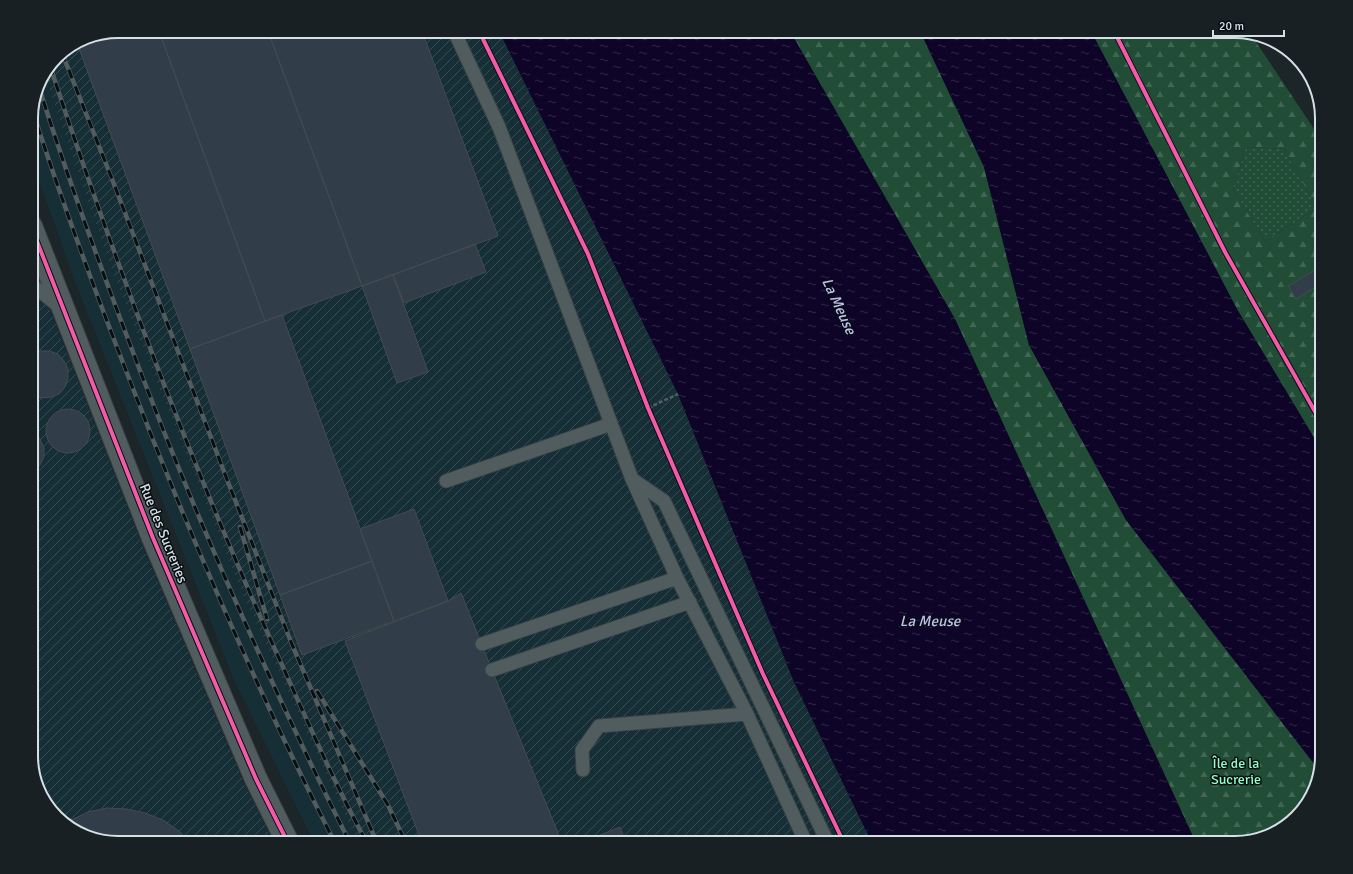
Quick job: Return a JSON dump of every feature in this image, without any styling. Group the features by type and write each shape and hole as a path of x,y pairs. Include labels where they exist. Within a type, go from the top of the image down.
{"street":[{"name":"Rue des Sucreries","path":"38,244 156,546 256,779 284,836"}],"lane":[{"path":"457,38 499,127 632,479 677,578 747,714 803,836"},
{"path":"38,290 64,311"},
{"path":"446,481 611,424"},
{"path":"632,479 664,501 825,836"},
{"path":"482,644 677,578"},
{"path":"492,670 690,602"},
{"path":"583,770 582,750 599,726 747,714"}],"path":[{"path":"648,408 678,394"},
{"path":"645,400 651,415"}],"shaded area":[{"path":"118,38 502,38 678,394 794,682 869,836 355,836 238,583 113,273 47,82 54,69 73,51 97,41"},
{"path":"47,82 113,273 238,583 355,836 311,836 234,680 74,279 38,178 38,113 41,97"},
{"path":"38,279 141,542 244,783 270,836 118,836 97,833 87,830 69,820 54,805 44,787 38,761"}],"green space":[{"name":"Île de la Sucrerie","path":"794,38 923,38 984,167 1029,345 1126,520 1314,764 1311,782 1302,801 1284,820 1266,830 1246,835 1193,836 955,319"},
{"path":"1093,38 1235,38 1255,41 1315,130 1315,204 1284,149 1246,147 1233,189 1265,241 1315,209 1315,439 1237,309"},
{"path":"1246,147 1284,149 1315,204 1315,209 1265,241 1233,189"}],"water":[{"name":"La Meuse","path":"502,38 794,38 955,319 1193,836 869,836 794,682 678,394"},
{"path":"923,38 1095,38 1237,309 1315,439 1314,764 1126,520 1029,345 984,167"}],"building":[{"path":"118,38 162,38 265,321 190,349 79,48 87,44"},
{"path":"162,38 271,38 362,286 265,321"},
{"path":"271,38 425,38 498,236 362,286"},
{"path":"475,244 486,272 404,303 393,275"},
{"path":"1315,270 1315,287 1296,299 1288,286"},
{"path":"393,275 428,372 397,383 362,286"},
{"path":"282,315 372,561 280,595 190,349"},
{"path":"49,351 58,354 64,361 68,369 68,378 65,387 59,394 51,397 41,398 38,396 38,352"},
{"path":"64,409 72,409 84,415 90,427 90,435 84,447 72,453 64,453 52,447 46,435 46,427 52,415"},
{"path":"38,437 44,448 44,457 38,467"},
{"path":"414,509 448,601 394,621 360,529"},
{"path":"372,561 394,621 302,655 280,595"},
{"path":"461,593 559,836 419,836 345,641 448,601"},
{"path":"107,808 126,809 145,813 163,820 184,836 107,835 87,830 70,821 88,812"},
{"path":"620,827 623,836 598,836"}],"railway":[{"path":"64,59 291,642 374,836"},
{"path":"52,72 100,213 182,431 273,645 330,770 363,836"},
{"path":"42,95 61,156 99,262 187,489 265,667 346,836"},
{"path":"38,127 88,272 173,489 250,667 332,836"},
{"path":"240,527 267,619"},
{"path":"317,691 388,805 403,836"}],"cycle path":[{"path":"482,38 588,254 648,408 763,674 841,836"},
{"path":"1118,38 1225,252 1315,412"},
{"path":"38,244 153,538 256,779 284,836"}]}
